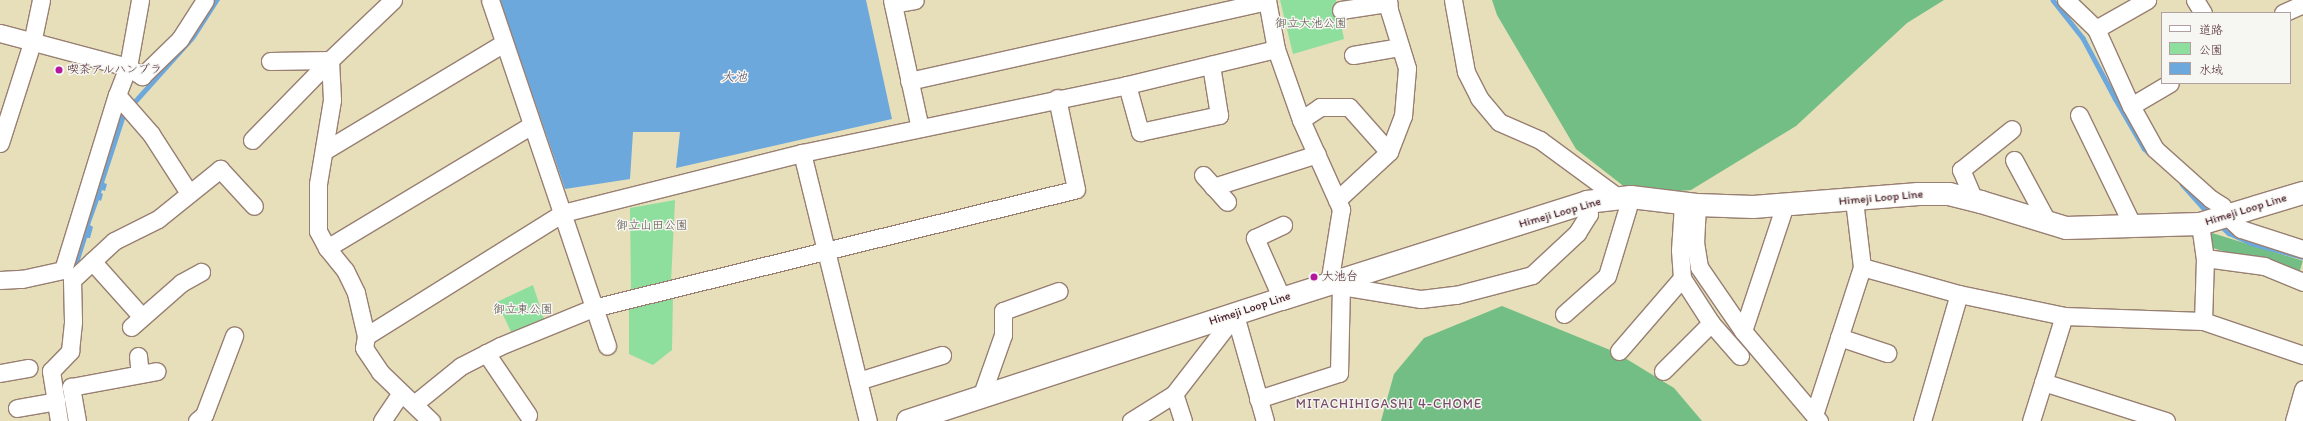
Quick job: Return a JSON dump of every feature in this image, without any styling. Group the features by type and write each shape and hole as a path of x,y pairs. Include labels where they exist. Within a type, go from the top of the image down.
{"main road":[{"name":"Himeji Loop Line","path":"908,421 1282,299 1335,285 1587,202 1625,198 1690,204 1753,206 1854,200 1918,194 1949,194 2047,221 2066,228 2213,221 2303,193"}],"street":[{"path":"0,143 32,43 41,0"},
{"path":"59,421 52,371 70,351 73,321 67,275 117,95 128,67 140,0"},
{"path":"0,33 32,43 128,67 142,76 180,39 205,0"},
{"path":"252,140 330,60 393,0"},
{"path":"490,0 607,346"},
{"path":"915,0 892,2 920,128"},
{"path":"909,81 1267,0 1276,49 1301,120 1341,209 1335,285 1339,373 1258,398"},
{"path":"1453,0 1466,72 1480,98 1499,122 1540,140 1625,198 1607,276 1564,314"},
{"path":"2066,0 2096,29 2131,106 2155,149 2211,199 2222,206 2213,221 2205,258 2203,321"},
{"path":"2096,29 2147,0"},
{"path":"2195,0 2202,12"},
{"path":"1337,200 1389,152 1403,116 1407,68 1388,1 1341,10"},
{"path":"2285,12 2303,4"},
{"path":"324,151 504,43"},
{"path":"1353,55 1400,47"},
{"path":"366,336 563,213 802,153 1057,98 1128,85 1276,49"},
{"path":"270,61 330,60"},
{"path":"330,60 332,100 318,184 318,231 327,248 345,270 356,293 366,336 364,348 380,372 431,421"},
{"path":"1128,85 1140,132 1219,115 1211,65"},
{"path":"2131,106 2168,84"},
{"path":"117,95 151,134 189,192"},
{"path":"382,421 407,398 461,366 486,353 593,308 827,249 1076,189 1057,98"},
{"path":"1301,120 1320,107 1349,107 1389,152"},
{"path":"2078,115 2133,226"},
{"path":"327,248 532,125"},
{"path":"1974,200 1961,170 2012,129"},
{"path":"802,153 827,249 868,421"},
{"path":"1227,202 1208,181 1316,154"},
{"path":"2014,160 2047,221"},
{"path":"0,280 67,275 92,261 114,240 158,219 189,192 220,169 254,206"},
{"path":"1816,418 1862,267 1854,200"},
{"path":"1335,285 1421,298 1456,295 1532,275 1577,233 1589,214 1587,202"},
{"path":"1690,204 1680,250 1682,278 1711,323 1740,356"},
{"path":"1690,204 1698,267 1743,331 1816,418"},
{"path":"1743,331 1785,205"},
{"path":"2213,221 2303,249"},
{"path":"1282,299 1255,238 1283,226"},
{"path":"2205,258 2264,266 2303,282"},
{"path":"92,261 136,322 181,283 201,272"},
{"path":"1862,267 1959,294 2064,316 2203,321 2303,355"},
{"path":"1619,351 1682,278"},
{"path":"981,397 1003,335 1003,311 1059,291"},
{"path":"1922,421 1959,294"},
{"path":"1235,314 1265,421"},
{"path":"1131,421 1174,394 1235,314"},
{"path":"2031,421 2064,316"},
{"path":"1663,372 1711,323"},
{"path":"197,421 204,415 234,336"},
{"path":"1840,337 1887,353"},
{"path":"486,353 528,415"},
{"path":"858,381 942,355"},
{"path":"138,356 140,374"},
{"path":"0,373 29,368"},
{"path":"77,421 71,387 157,371"},
{"path":"2043,382 2166,421"},
{"path":"2294,421 2303,389"},
{"path":"1174,394 1183,421"},
{"path":"17,408 56,400"}],"green space":[{"name":"御立大池公園","path":"1280,0 1336,0 1344,39 1293,54"},
{"path":"1492,0 1944,0 1907,23 1796,126 1691,190 1635,195 1576,149 1497,15"},
{"name":"御立山田公園","path":"675,200 671,282 631,291 630,208"},
{"path":"2212,233 2303,261 2299,274 2208,246"},
{"name":"御立東公園","path":"533,285 545,322 511,332 497,302"},
{"path":"673,294 672,350 653,365 629,354 629,303"},
{"path":"1502,306 1615,352 1674,388 1702,421 1381,421 1394,374 1424,338"}],"water":[{"path":"213,0 220,0 195,39 126,116 104,183 107,184 105,191 102,190 101,193 103,194 101,201 99,200 90,225 93,227 90,238 87,238 78,266 74,263 121,114 183,45"},
{"name":"大池","path":"500,0 866,0 892,119 676,168 680,132 633,132 630,179 565,189"}],"waterway":[{"path":"2053,0 2083,38 2115,98 2144,148 2149,153"},
{"path":"2182,184 2209,214"},
{"path":"2220,225 2229,233 2251,243 2303,257"}],"place":[{"name":"喫茶アルハンブラ","path":"59,70"},
{"name":"大池台","path":"1314,277"}],"district":[{"name":"MITACHIHIGASHI 4-CHOME","path":"1389,404"}]}
